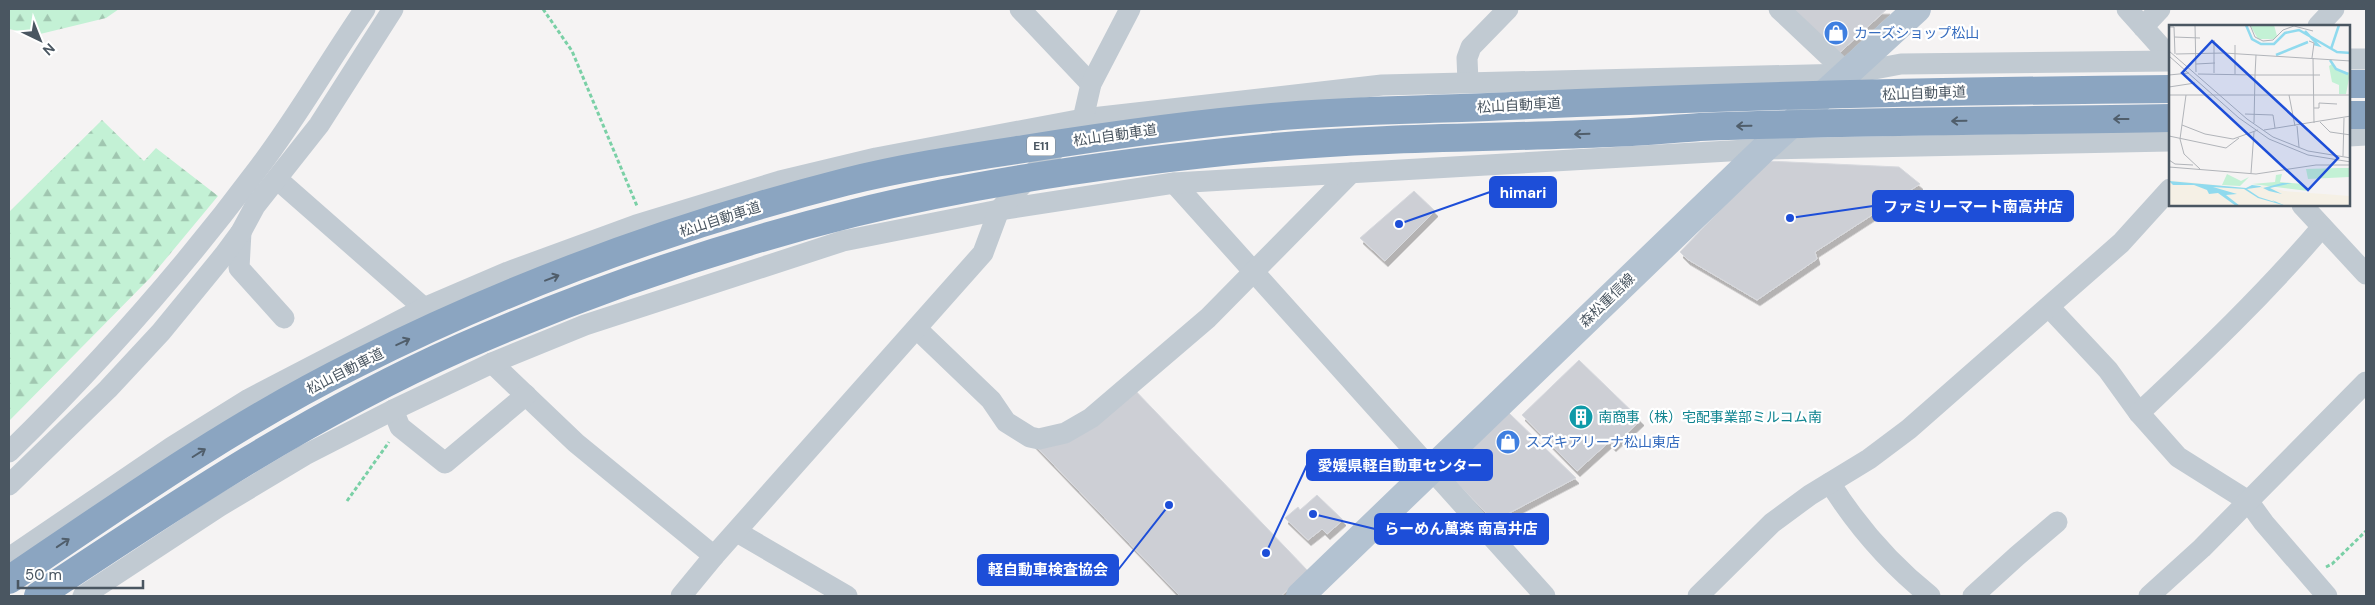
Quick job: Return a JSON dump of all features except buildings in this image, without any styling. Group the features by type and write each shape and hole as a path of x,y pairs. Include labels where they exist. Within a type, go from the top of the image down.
{"highway":[{"path":"2350,84 2366,84"},
{"name":"松山自動車道","path":"9,580 160,477 260,416 353,365 450,320 549,278 647,242 748,209 850,181 971,157 1105,136 1276,116 1612,101 2010,90 2169,89"},
{"path":"2350,115 2366,115"},
{"name":"松山自動車道","path":"38,596 177,503 276,442 367,392 462,348 569,304 657,272 756,240 856,212 977,187 1129,163 1279,147 1701,127 2169,118"}],"main road":[{"name":"森松重信線","path":"1300,596 1764,149 1917,9"}],"street":[{"path":"9,452 97,361 204,238 262,165 365,9"},
{"path":"9,485 108,389 161,332 241,232 255,206 319,125 393,9"},
{"path":"1020,9 1091,84"},
{"path":"681,596 714,556 983,253 999,210 1083,119 1091,84 1130,9"},
{"path":"1468,82 1467,58 1471,48 1508,9"},
{"path":"1779,9 1848,74"},
{"path":"2127,9 2169,56"},
{"path":"2143,27 2160,9"},
{"path":"2319,25 2334,9"},
{"path":"2350,59 2366,59"},
{"path":"9,558 172,447 249,399 424,308 508,272 645,222 780,181 876,158 1083,119 1382,85 1848,74 1901,64 2169,62"},
{"path":"2350,136 2366,135"},
{"path":"83,596 220,506 296,460 396,419 492,363 585,325 843,241 999,210 1174,183 1764,149 2169,141"},
{"path":"917,329 991,400 1006,422 1030,437 1039,439 1065,434 1091,418 1208,318 1351,173"},
{"path":"277,180 424,308"},
{"path":"1174,183 1545,596"},
{"path":"1698,596 1772,523 1868,459 1909,429 2121,243 2169,190"},
{"path":"2303,206 2366,274"},
{"path":"2139,413 2227,331 2277,280 2322,227"},
{"path":"241,232 239,268 284,318"},
{"path":"2049,307 2108,370 2139,413 2178,457 2248,501 2327,596"},
{"path":"492,363 576,443 714,556"},
{"path":"2149,596 2202,548 2366,382"},
{"path":"396,419 445,463 526,395"},
{"path":"1830,483 1868,536 1904,574 1930,596"},
{"path":"1974,596 2017,556 2058,522"},
{"path":"737,532 847,596"}],"path":[{"path":"543,9 572,51 645,222"},
{"path":"347,501 396,419"},
{"path":"2306,572 2332,564 2366,531"}],"green space":[{"path":"9,9 119,9 106,18 36,35 9,29"},
{"path":"102,120 144,161 156,148 218,196 150,278 9,421 9,212"}],"place":[{"name":"カーズショップ松山","path":"1836,33"},
{"name":"ファミリーマート南高井店","path":"1790,218"},
{"name":"himari","path":"1399,224"},
{"name":"南商事（株）宅配事業部ミルコム南","path":"1581,417"},
{"name":"スズキアリーナ松山東店","path":"1508,442"},
{"name":"軽自動車検査協会","path":"1169,505"},
{"name":"らーめん萬楽 南高井店","path":"1313,514"},
{"name":"愛媛県軽自動車センター","path":"1266,553"}]}
